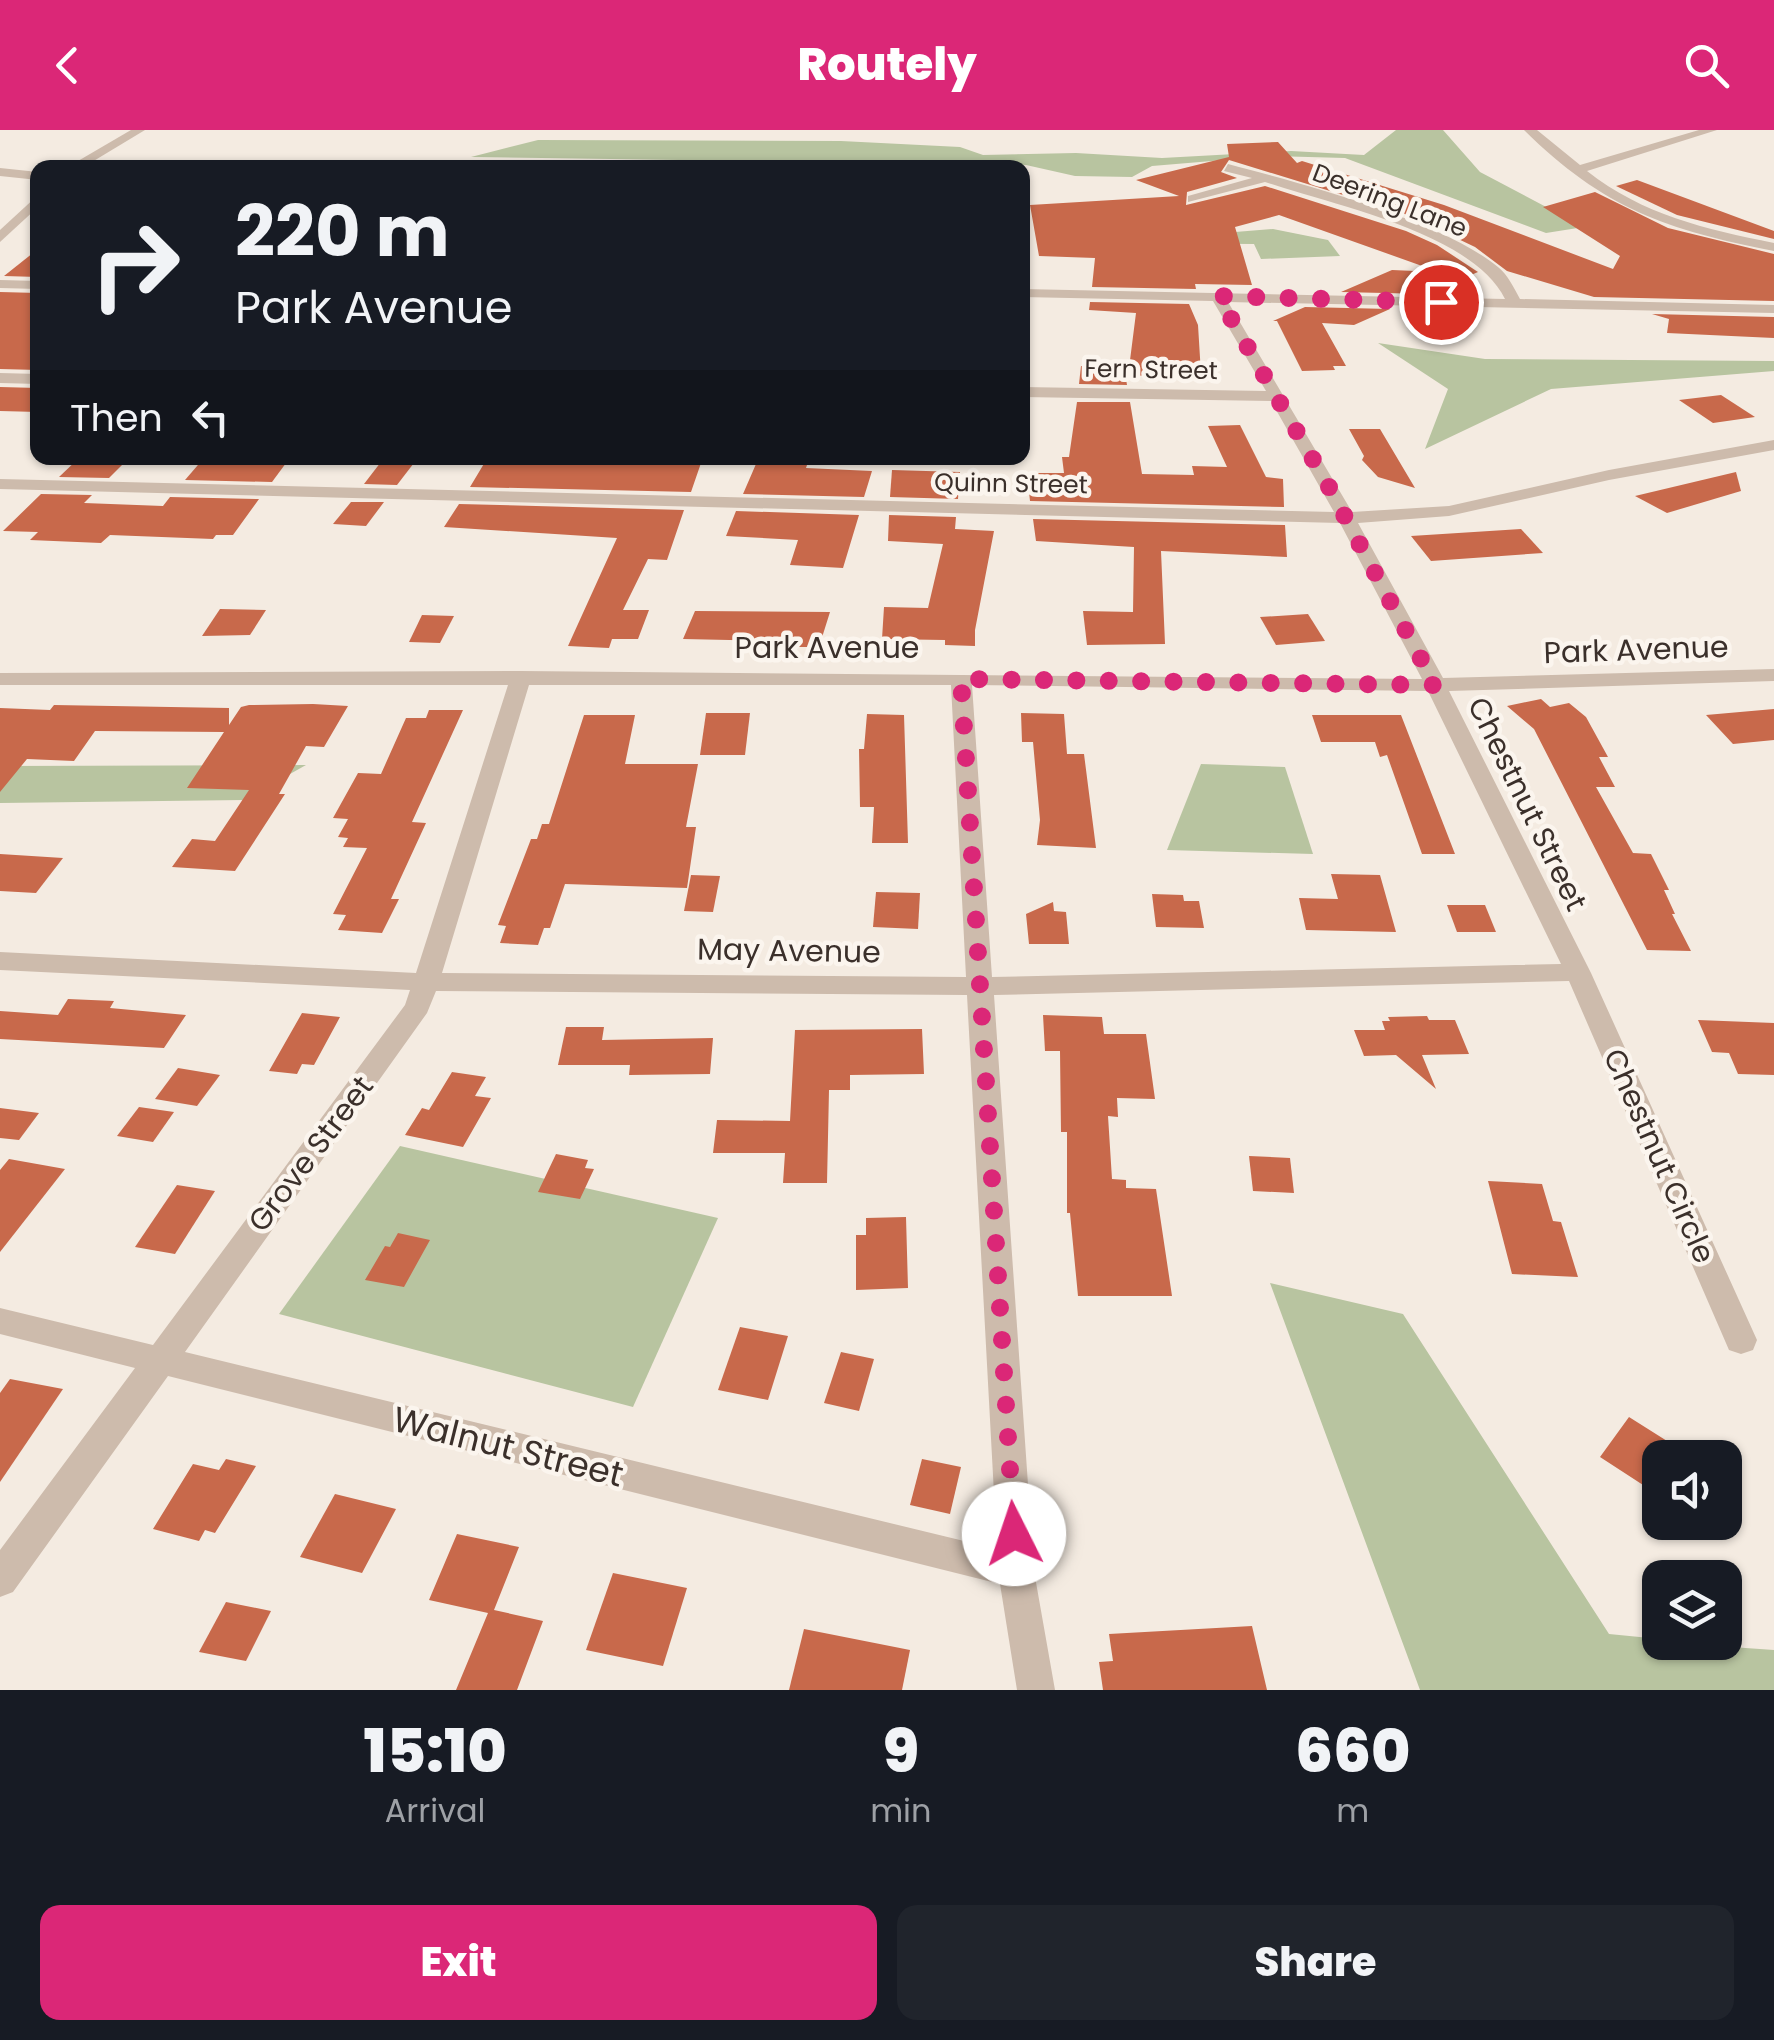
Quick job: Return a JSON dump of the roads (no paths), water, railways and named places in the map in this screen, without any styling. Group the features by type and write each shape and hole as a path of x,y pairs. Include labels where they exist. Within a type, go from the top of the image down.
{"street":[{"path":"86,160 139,130"},
{"path":"1530,130 1598,187 1628,205 1719,236 1774,247"},
{"path":"1580,168 1711,130"},
{"name":"Deering Lane","path":"1228,168 1267,178 1472,254 1498,272 1515,304"},
{"path":"0,172 30,175"},
{"path":"1192,199 1267,178"},
{"path":"0,238 30,207"},
{"path":"0,284 30,284"},
{"path":"1030,292 1774,309"},
{"name":"Chestnut Street","path":"1218,296 1278,396 1435,685 1577,972"},
{"path":"0,378 30,379"},
{"name":"Fern Street","path":"1030,392 1278,396"},
{"name":"Quinn Street","path":"0,484 1346,518 1449,511 1609,475 1774,445"},
{"name":"Park Avenue","path":"0,679 520,677 1435,685 1774,674"},
{"name":"Grove Street","path":"0,1580 418,1006 520,677"},
{"path":"961,679 1016,1571 1036,1690"},
{"name":"May Avenue","path":"0,961 428,982 977,986 1577,972"},
{"name":"Chestnut Circle","path":"1577,972 1741,1340"},
{"name":"Walnut Street","path":"0,1321 1016,1571"}]}
